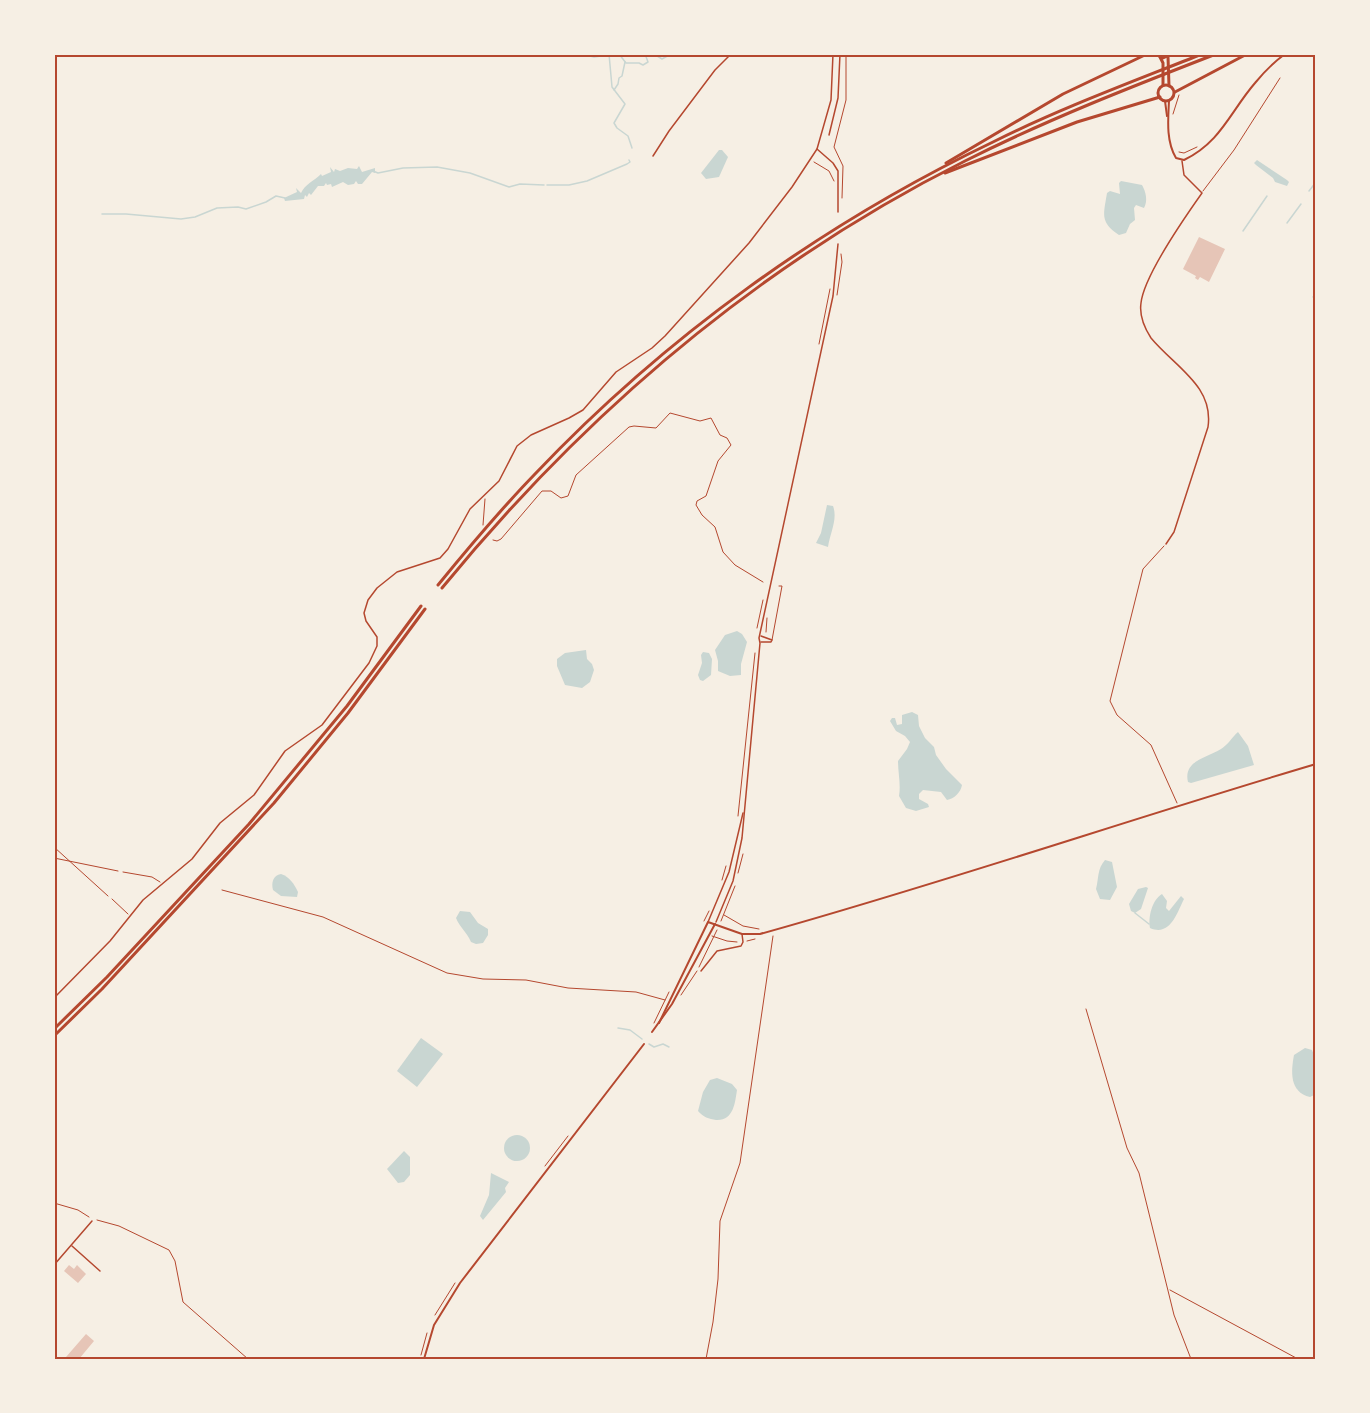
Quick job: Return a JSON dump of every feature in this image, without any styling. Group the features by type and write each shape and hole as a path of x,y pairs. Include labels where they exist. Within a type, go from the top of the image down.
{"main road":[{"path":"438,585 536,472 605,406 681,339 728,303 805,248 964,151 1063,94 1147,54"},
{"path":"1155,54 1160,57 1168,57 1172,54"},
{"path":"932,172 1033,123 1202,54"},
{"path":"442,588 491,529 540,476 608,410 659,364 792,264 872,212 935,177 1027,131 1216,54"},
{"path":"935,177 1077,122 1160,98 1167,101 1173,98 1174,92 1181,87 1247,54"},
{"path":"1160,57 1163,63 1163,86 1159,91 1160,98"},
{"path":"1168,57 1169,86 1174,92"},
{"path":"1163,86 1169,86"},
{"path":"54,1029 159,921 280,789 347,706 421,606"},
{"path":"54,1036 102,989 250,831 336,729 425,609"}],"street":[{"path":"653,156 669,130 715,70 731,54"},
{"path":"54,999 110,941 143,900 196,854 220,823 254,795 288,749 322,725 371,660 378,641 366,621 364,612 372,595 382,584 397,572 440,558 448,549 466,514 496,485 514,451 522,441 583,410 607,380 665,336 749,243 792,187 817,148 831,100 833,54"},
{"path":"829,135 838,98 840,54"},
{"path":"1167,101 1172,151 1176,159 1182,161 1199,152 1215,138 1255,82 1285,54"},
{"path":"817,148 838,171 838,212"},
{"path":"1166,544 1174,532 1208,427 1209,409 1200,389 1151,338 1142,319 1141,304 1145,286 1180,222 1202,193 1183,173 1182,161"},
{"path":"652,1032 672,1004 715,924 733,882 742,838 761,635 783,522 833,296 838,244"},
{"path":"761,635 771,641"},
{"path":"760,643 771,641"},
{"path":"708,922 742,934 753,935 773,930 999,863 1178,805 1316,764"},
{"path":"659,1023 708,922 729,872 744,809"},
{"path":"701,971 717,951 741,946 742,934"},
{"path":"424,1359 434,1325 460,1283 644,1044"},
{"path":"54,1265 92,1221"},
{"path":"72,1245 100,1271"}],"lane":[{"path":"1202,193 1234,150 1280,78"},
{"path":"771,641 782,586 779,586"},
{"path":"123,872 152,876 162,884"},
{"path":"112,899 130,916"}],"path":[{"path":"843,189 843,166 834,147 846,100 846,54"},
{"path":"1172,120 1181,87"},
{"path":"1176,150 1182,154 1188,152"},
{"path":"810,160 831,173 834,185"},
{"path":"493,540 501,539 542,491 552,491 561,498 568,496 576,475 629,427 656,428 667,414 673,412 698,420 705,421 711,418 720,435 727,438 731,445 718,461 706,496 697,501 696,505 702,515 715,527 723,552 735,565 763,582"},
{"path":"483,526 485,496"},
{"path":"1166,544 1143,568 1110,701 1117,715 1151,745 1178,805"},
{"path":"766,621 766,639"},
{"path":"738,822 756,647"},
{"path":"54,847 112,899"},
{"path":"54,858 118,870"},
{"path":"722,880 728,863"},
{"path":"222,891 323,917 447,974 483,979 517,979 568,988 636,992 665,1000 653,1027"},
{"path":"701,927 710,909"},
{"path":"680,997 698,969 724,915 747,928 761,930"},
{"path":"706,1359 719,1270 720,1221 736,1177 742,1150 773,930"},
{"path":"1086,1009 1127,1148 1139,1173 1154,1243 1176,1323 1191,1359"},
{"path":"54,1203 78,1210 92,1221 99,1220 112,1224 170,1250 175,1261 183,1302 248,1359"},
{"path":"1168,1289 1298,1359"}],"shaded area":[{"path":"719,150 722,150 728,157 719,177 706,179 701,173"},
{"path":"1257,160 1287,180 1289,182 1287,186 1275,182 1254,163"},
{"path":"359,166 362,172 375,168 375,173 372,172 362,184 356,181 348,185 343,182 332,187 331,184 326,183 324,186 318,186 311,195 309,193 307,197 305,195 304,199 285,201 284,198 297,192 296,188 301,193 321,174 322,176 331,172 330,167 334,172 335,169 340,171 348,168 357,169"},
{"path":"1121,181 1142,185 1146,199 1144,208 1136,205 1134,208 1135,220 1130,224 1126,233 1119,235 1108,226 1104,212 1107,193 1110,191 1120,194 1119,183"},
{"path":"827,505 833,506 835,516 828,547 816,543 821,533"},
{"path":"737,631 747,642 741,664 741,675 730,676 718,671 715,650 725,635"},
{"path":"586,650 587,659 594,670 590,682 582,688 565,685 557,666 557,659 565,653"},
{"path":"703,652 709,653 712,659 711,675 703,681 698,675"},
{"path":"912,712 918,715 919,726 925,738 934,747 936,755 962,785 957,795 947,800 941,792 923,790 919,794 919,799 929,807 916,811 906,808 899,796 898,761 910,742 896,731 890,721 895,718 897,725 902,724 902,715"},
{"path":"1238,732 1248,746 1254,765 1188,782 1187,775 1192,765 1223,747"},
{"path":"1105,860 1112,862 1117,887 1110,900 1100,899 1096,889 1099,870"},
{"path":"281,874 293,884 298,892 297,897 281,896 273,890 273,880"},
{"path":"1148,888 1141,909 1135,913 1131,911 1129,904 1138,889"},
{"path":"1162,894 1167,901 1166,908 1169,911 1181,896 1184,899 1172,922 1163,929 1157,930 1150,928 1150,914 1153,904"},
{"path":"460,911 470,912 478,923 488,929 488,935 483,943 471,942 456,918"},
{"path":"421,1038 443,1054 417,1087 397,1071"},
{"path":"1305,1048 1312,1050 1316,1060 1316,1094 1310,1097 1298,1091 1292,1074 1294,1055"},
{"path":"717,1078 732,1084 737,1090 730,1114 716,1120 698,1111 703,1092 710,1080"},
{"path":"517,1135 526,1139 530,1148 526,1157 517,1161 508,1157 504,1148 508,1139"},
{"path":"404,1151 410,1157 410,1175 404,1182 398,1183 387,1169"},
{"path":"491,1173 509,1182 505,1188 506,1192 483,1220 480,1216 489,1195"}],"building":[{"path":"1199,237 1225,249 1209,282 1200,277 1198,280 1196,276 1183,269"},
{"path":"69,1265 74,1269 77,1265 86,1274 78,1283 64,1271"},
{"path":"86,1334 94,1341 79,1359 76,1357 68,1359 66,1357"}],"waterway":[{"path":"582,54 594,57 608,55"},
{"path":"609,54 612,87 625,104 614,123 628,136 632,148"},
{"path":"619,54 626,63 643,65 648,62 645,54"},
{"path":"654,54 662,59 671,54"},
{"path":"614,90 622,76 625,62"},
{"path":"547,185 569,185 587,181 627,164 629,160"},
{"path":"373,171 378,173 403,168 437,167 470,173 509,187 520,184 544,185"},
{"path":"1309,191 1316,182"},
{"path":"102,214 181,219 195,217 217,208 246,209 276,196 285,198"},
{"path":"1243,231 1267,196"},
{"path":"1287,223 1301,204"},
{"path":"1135,913 1149,924"},
{"path":"618,1028 630,1030 642,1039"},
{"path":"649,1044 654,1047 663,1044 669,1047"}]}
